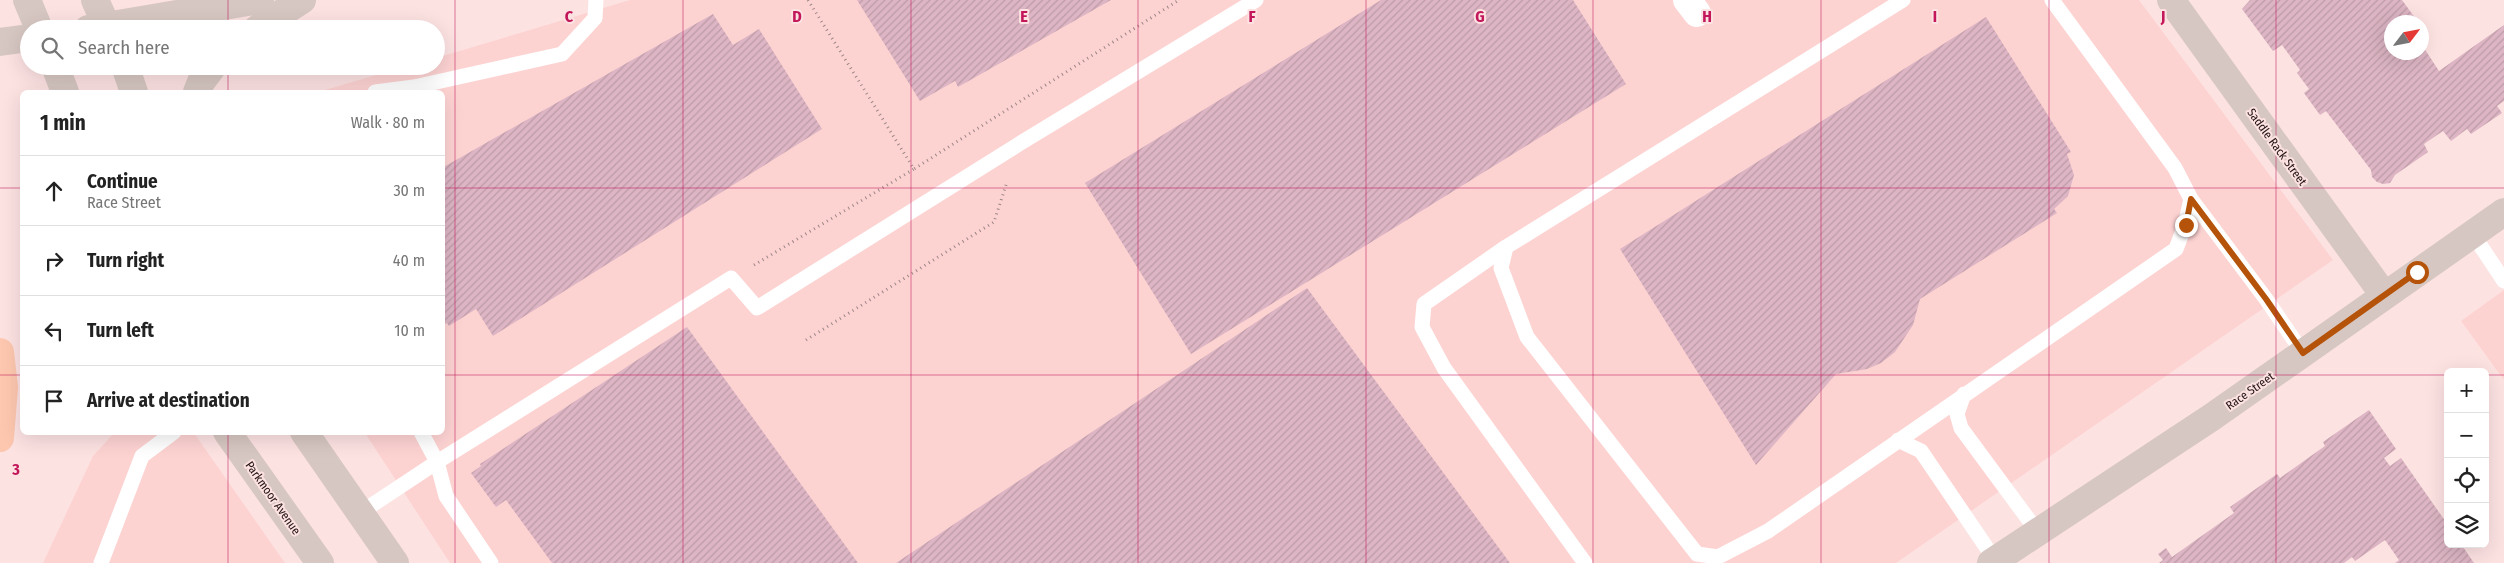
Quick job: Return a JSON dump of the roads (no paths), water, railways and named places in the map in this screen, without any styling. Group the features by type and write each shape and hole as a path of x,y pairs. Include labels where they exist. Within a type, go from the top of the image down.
{"highway":[{"path":"0,352 4,386 0,438"}],"main road":[{"path":"27,0 35,20"},
{"path":"95,0 99,20"},
{"path":"146,20 260,0"},
{"path":"271,20 302,0"},
{"name":"Saddle Rack Street","path":"2170,0 2384,295"},
{"path":"0,42 20,39"},
{"path":"58,75 64,90"},
{"path":"128,75 133,90"},
{"path":"198,90 206,75"},
{"name":"Race Street","path":"1993,561 2037,530 2212,416 2504,212"},
{"name":"Parkmoor Avenue","path":"229,435 320,563"},
{"path":"306,435 396,563"}],"lane":[{"path":"391,90 414,87 562,54 595,18 596,0"},
{"path":"360,512 731,278 758,308 1019,144 1256,0"},
{"path":"1585,563 1444,368 1422,327 1424,304 1506,247 1903,0"},
{"path":"2052,0 2175,168 2191,199 2266,299 2303,353"},
{"path":"1506,247 1501,268 1527,337 1697,554 1714,560 1768,531 2176,249 2186,225 2191,199"},
{"path":"2472,233 2504,281"},
{"path":"1964,394 1957,414 1961,428 2037,530"},
{"path":"101,563 142,456 170,435"},
{"path":"423,435 437,462 446,496 491,563"},
{"path":"1898,440 1921,451 1993,561"}]}
